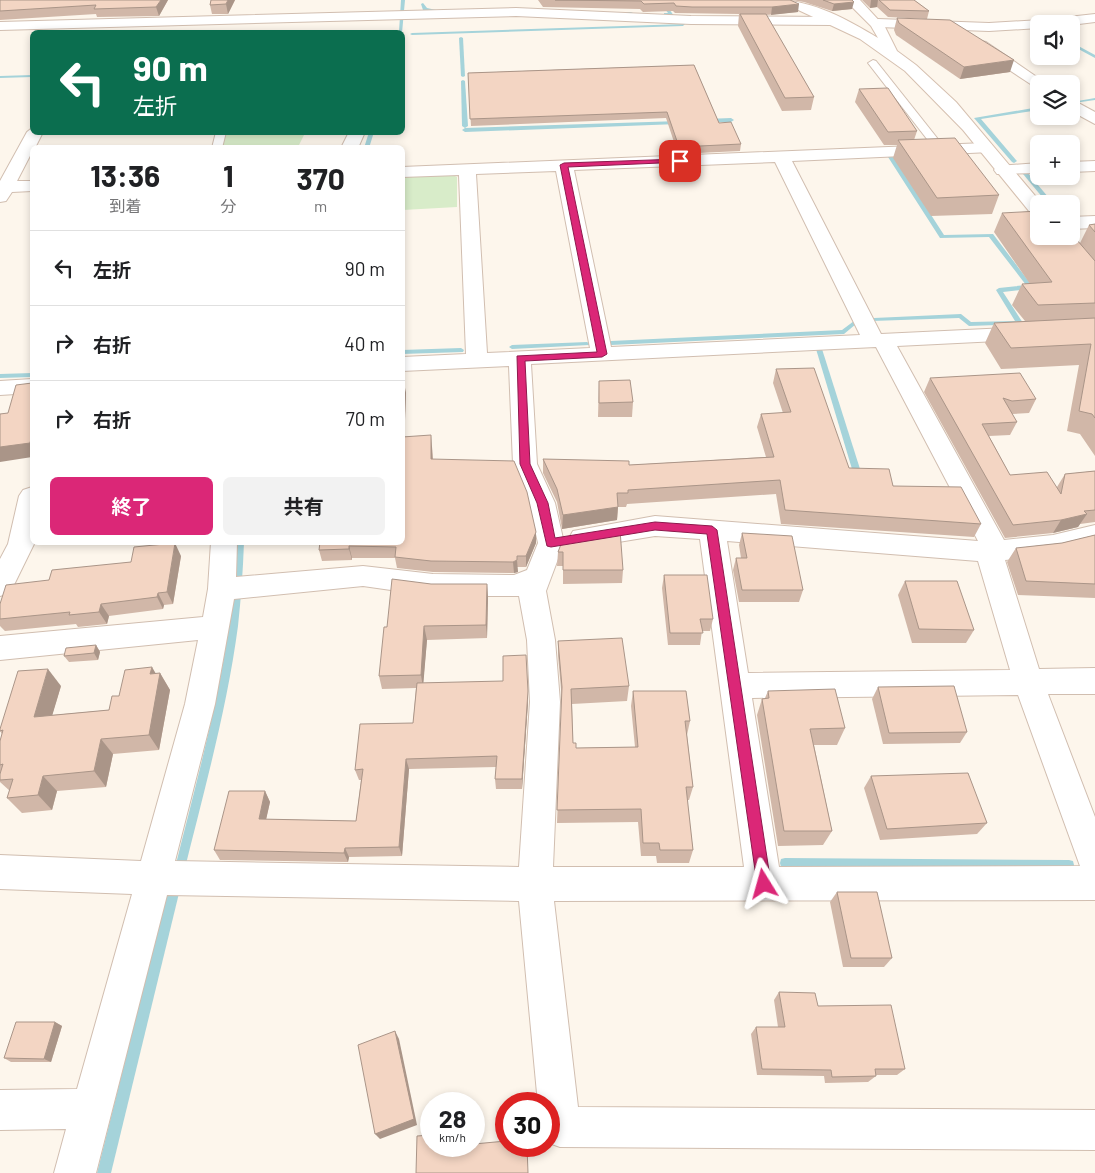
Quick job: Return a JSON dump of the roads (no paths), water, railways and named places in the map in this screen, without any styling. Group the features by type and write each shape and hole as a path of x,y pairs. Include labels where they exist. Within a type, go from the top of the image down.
{"street":[{"path":"388,0 392,14 390,30"},
{"path":"566,0 574,14"},
{"path":"784,0 832,21 891,52 940,97 1030,202"},
{"path":"852,0 878,23 891,52"},
{"path":"0,26 92,28 420,12 574,14 638,12 691,20 832,21"},
{"path":"1080,20 1095,18"},
{"path":"878,23 989,27 1030,25"},
{"path":"951,26 1030,77"},
{"path":"1080,110 1095,119"},
{"path":"2,190 33,135"},
{"path":"405,172 985,148"},
{"path":"781,156 993,551 1028,681 1095,862"},
{"path":"564,165 602,354"},
{"path":"1080,167 1095,166"},
{"path":"1003,170 1030,168"},
{"path":"467,169 477,361"},
{"path":"2,190 30,186"},
{"path":"1080,223 1095,222"},
{"path":"405,364 1095,330"},
{"path":"520,358 525,464 542,503 551,543 532,591 541,640 545,702 535,885 560,1127 1095,1130"},
{"path":"0,388 30,386"},
{"path":"0,585 21,544 30,505"},
{"path":"551,543 655,526 993,551 1054,545 1095,536"},
{"path":"712,530 764,884"},
{"path":"75,1173 160,879 200,704 215,627 226,589 224,545"},
{"path":"226,589 363,576 433,585 516,586 538,577"},
{"path":"0,648 215,627"},
{"path":"734,686 1095,681"},
{"path":"0,872 200,880 535,885 1095,883"},
{"path":"0,1110 92,1109"}],"lane":[{"path":"873,62 941,150"}],"waterway":[{"path":"401,30 403,0"},
{"path":"423,4 425,9 443,12"},
{"path":"666,14 672,15 664,5 668,5"},
{"path":"614,13 631,13"},
{"path":"412,34 683,25"},
{"path":"461,38 463,76"},
{"path":"1080,48 1095,57"},
{"path":"0,77 30,76"},
{"path":"463,81 465,126"},
{"path":"1080,101 1095,99"},
{"path":"1014,161 977,118 1030,109"},
{"path":"706,121 731,120"},
{"path":"465,130 678,122"},
{"path":"367,145 371,135"},
{"path":"874,320 961,316 969,324 1020,323 999,290 1030,287 991,235 942,237 891,157"},
{"path":"1025,173 1043,195"},
{"path":"611,343 844,332 854,323"},
{"path":"512,347 587,344"},
{"path":"819,349 856,469"},
{"path":"405,352 461,350"},
{"path":"0,376 30,375"},
{"path":"179,872 227,667 238,584 240,545"},
{"path":"785,863 1069,865"},
{"path":"104,1173 175,885"}]}
